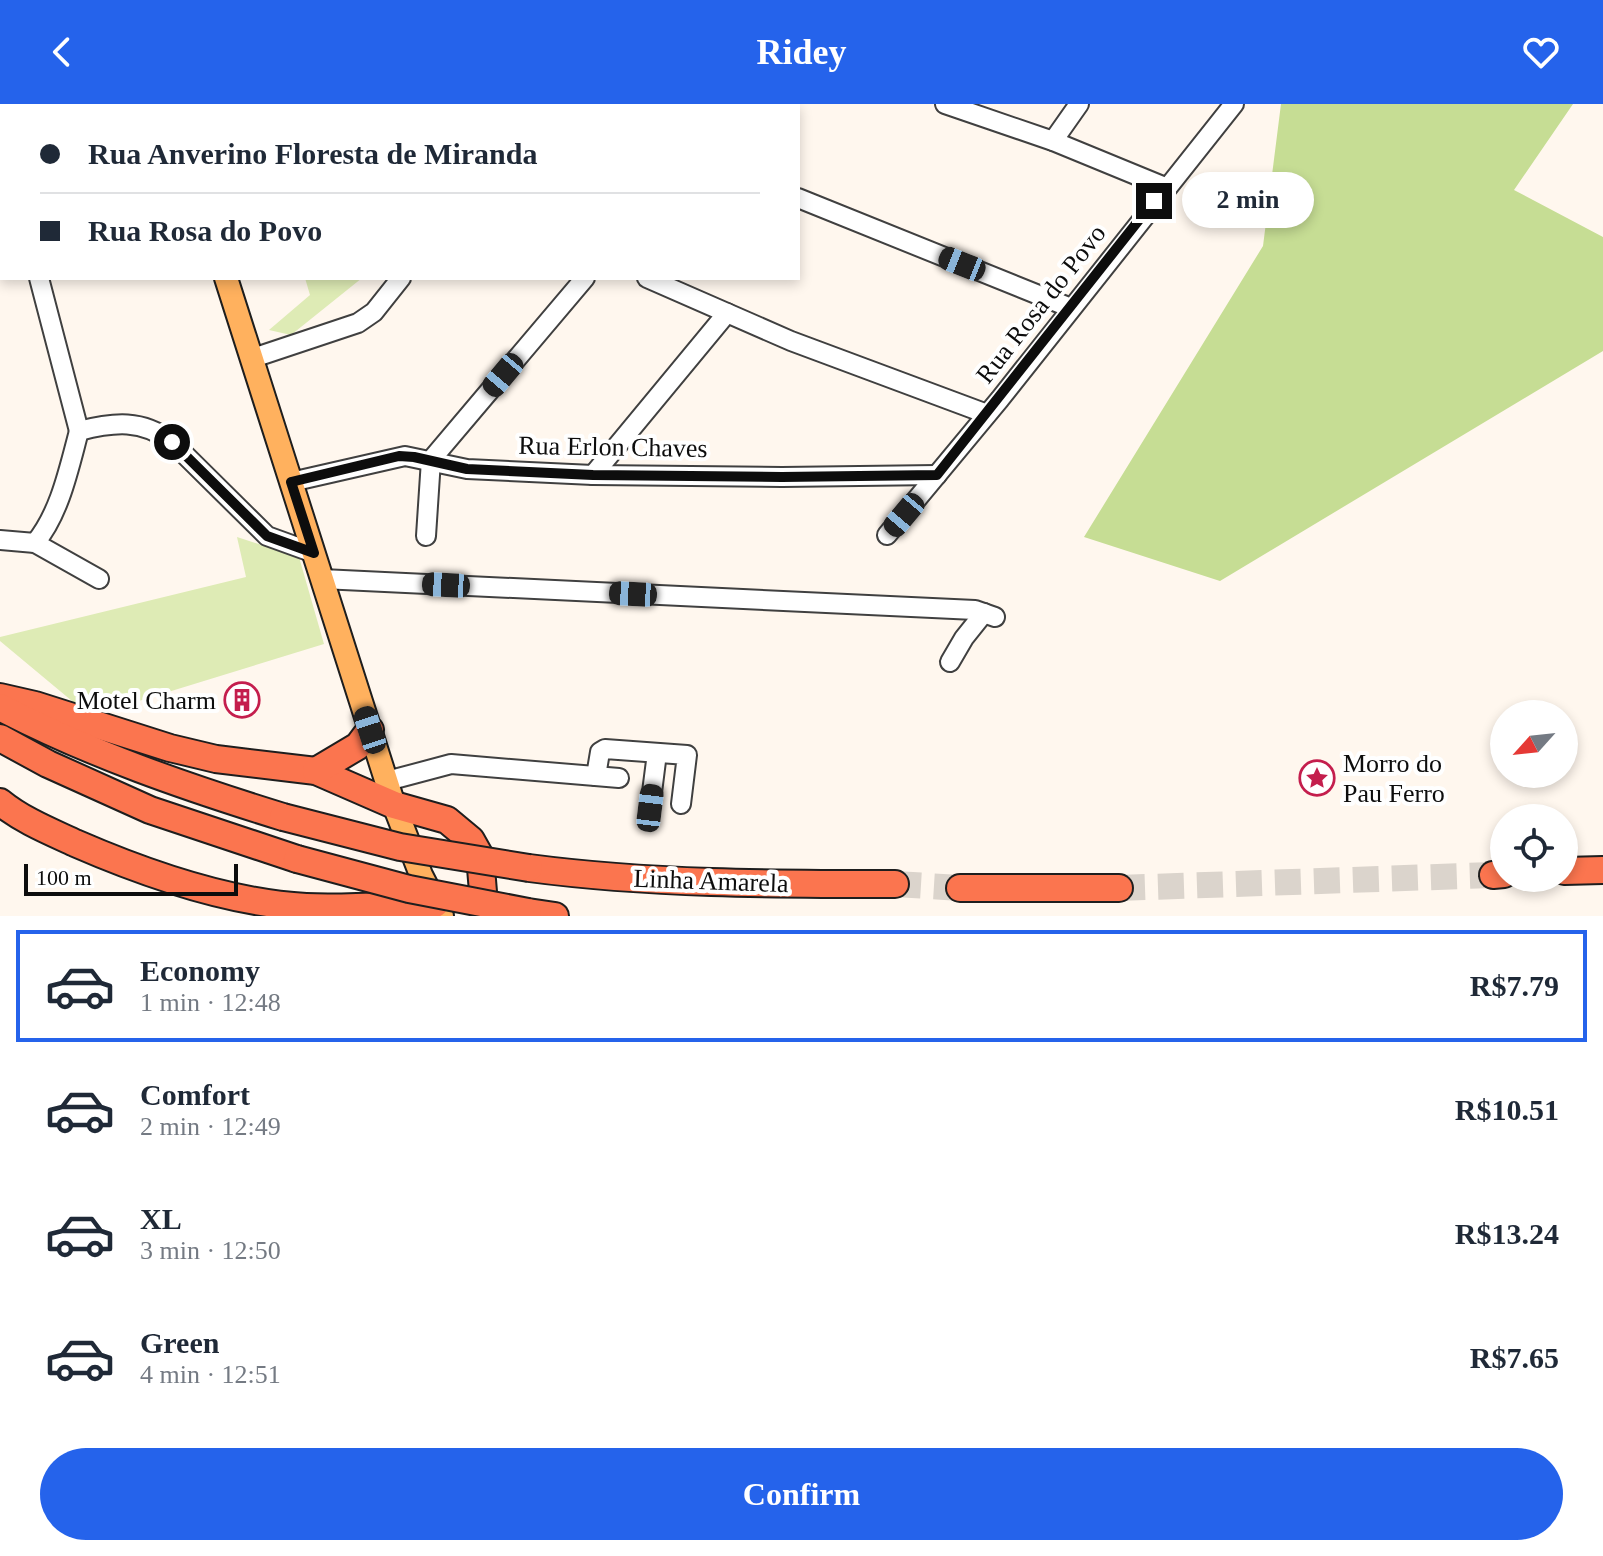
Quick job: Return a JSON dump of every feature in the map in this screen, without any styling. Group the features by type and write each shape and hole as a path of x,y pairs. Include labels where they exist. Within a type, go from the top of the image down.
{"highway":[{"path":"0,697 216,759 316,771 390,793 447,820 471,840 480,856 485,916"},
{"name":"Linha Amarela","path":"0,707 91,749 200,791 283,817 400,847 613,878 737,884 895,884"},
{"path":"316,771 349,753 370,730"},
{"path":"0,738 48,764 150,810 297,859 409,889 555,916"},
{"path":"0,802 41,828 174,881 305,907 438,912"},
{"path":"1578,871 1603,870"},
{"path":"960,888 1119,888"}],"main road":[{"path":"227,280 390,793 438,912"}],"street":[{"path":"945,104 1053,141 1165,187"},
{"path":"1053,141 1079,104"},
{"name":"Rua Rosa do Povo","path":"887,535 1234,104"},
{"path":"800,199 1071,308"},
{"path":"35,543 56,506 79,431 40,280"},
{"path":"253,358 348,328 366,319 399,280"},
{"path":"426,536 431,460 583,280"},
{"path":"652,280 791,341 987,414"},
{"path":"593,475 727,313"},
{"path":"79,431 124,423 142,425 159,432 267,536 314,553"},
{"name":"Rua Erlon Chaves","path":"291,482 399,456 467,469 593,475 937,475"},
{"path":"0,540 35,543 99,579"},
{"path":"322,579 975,610 989,615 964,638 950,662"},
{"path":"596,776 601,750 687,755 681,804"},
{"path":"650,808 657,753"},
{"path":"390,793 451,764 619,778"}],"green space":[{"path":"1281,104 1573,104 1514,190 1603,237 1603,351 1220,581 1084,537 1263,246"},
{"path":"306,280 360,280 291,335 269,330 310,295"},
{"path":"237,537 299,557 324,644 90,716 0,641 0,637 246,577"}],"tunnel":[{"path":"1119,888 1490,875"},
{"path":"895,884 960,888"}],"place":[{"name":"Motel Charm","path":"242,700"},
{"name":"Morro do Pau Ferro","path":"1317,778"}],"route":[{"path":"172,442 267,536 282,544 314,553 291,482 399,456 467,469 593,475 937,475 1154,201"}]}
